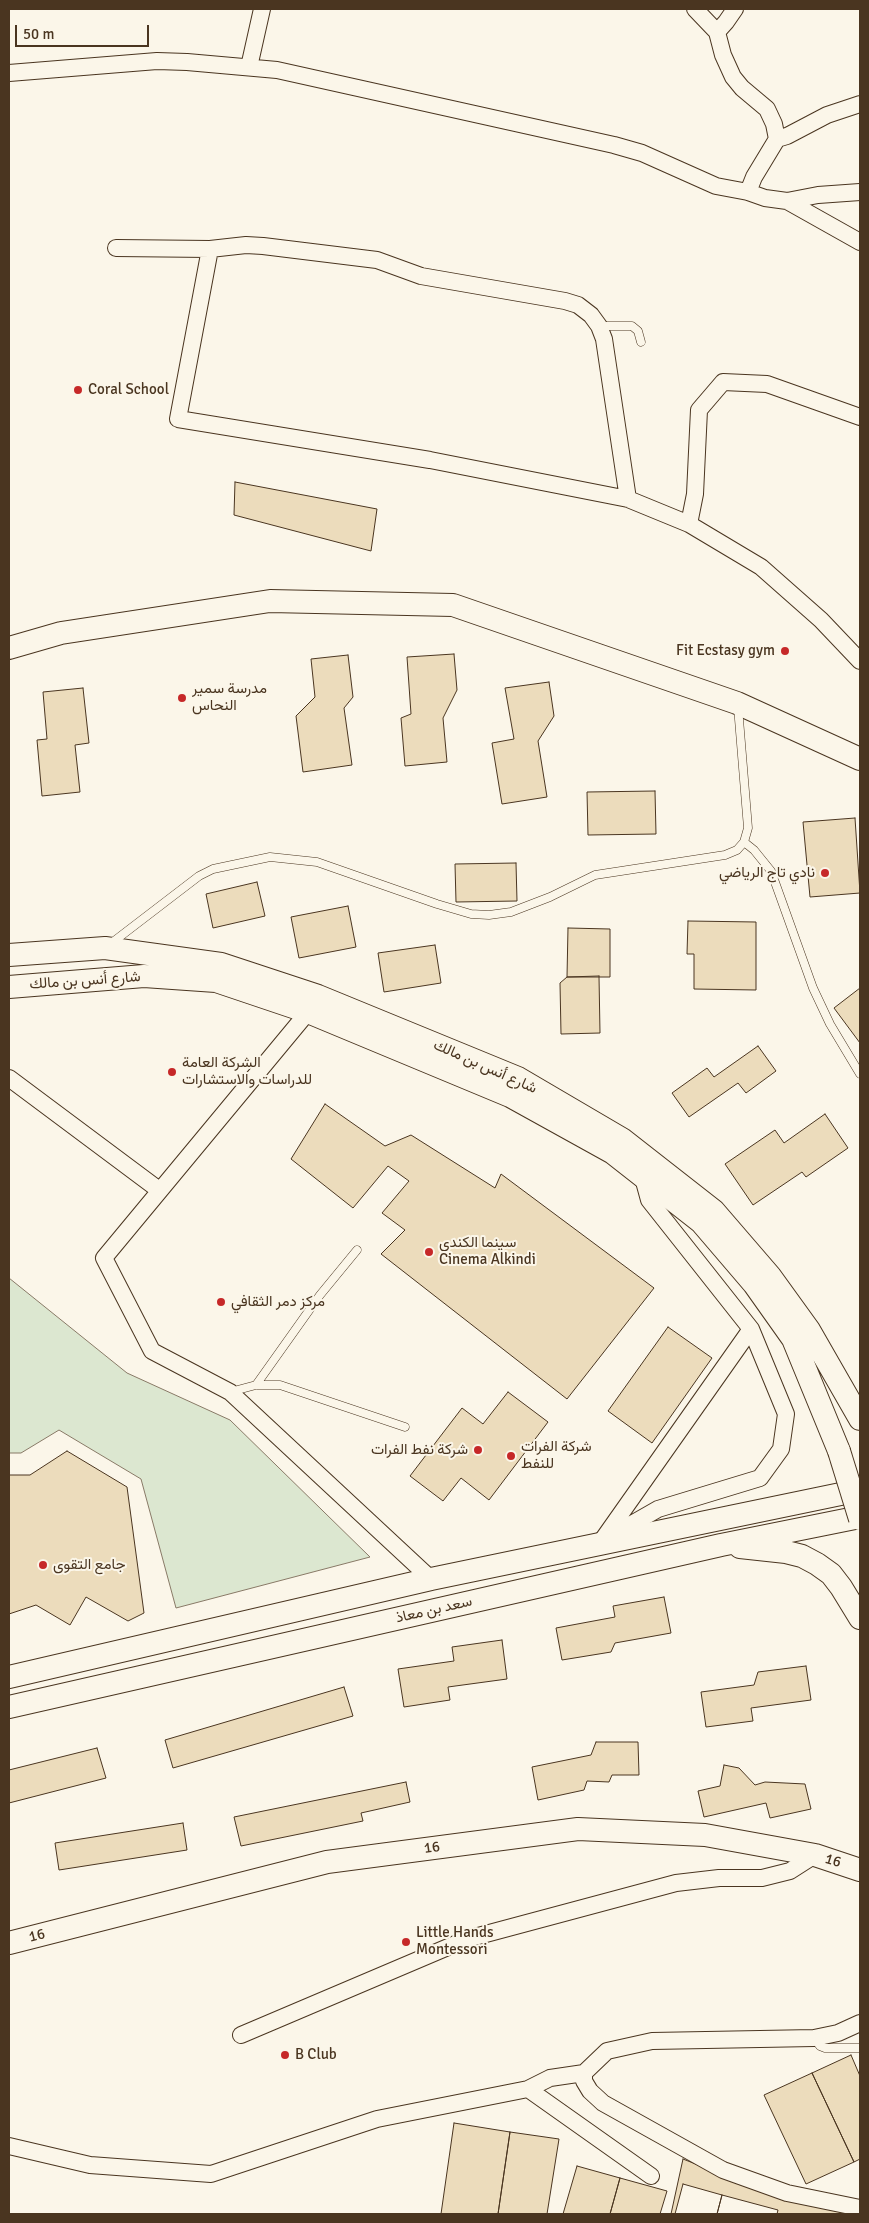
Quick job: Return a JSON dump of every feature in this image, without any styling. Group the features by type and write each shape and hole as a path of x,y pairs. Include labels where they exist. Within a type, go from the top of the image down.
{"main road":[{"path":"9,648 61,634 270,601 453,605 737,703 860,759"},
{"name":"شارع أنس بن مالك","path":"9,955 105,948 222,964 318,996 518,1078 622,1139 714,1211 770,1276 809,1330 860,1419"},
{"name":"شارع أنس بن مالك","path":"9,986 144,976 216,982 308,1012 510,1096 613,1153 701,1222 754,1284 793,1338 839,1451 860,1518"},
{"name":"سعد بن معاذ","path":"9,1677 431,1579 860,1490"},
{"name":"سعد بن معاذ","path":"9,1707 721,1545 860,1518"},
{"path":"721,1545 786,1552 802,1556 831,1574 860,1618"},
{"name":"16","path":"9,1943 327,1862 578,1829 705,1835 815,1856 860,1870"}],"street":[{"path":"250,67 262,9"},
{"path":"695,9 717,32 723,55 733,77 742,88 767,108 774,124 777,139"},
{"path":"717,32 734,9"},
{"path":"9,73 156,61 250,67 312,76 422,103 614,145 642,153 716,186 748,192 765,198 787,200 818,195 860,192"},
{"path":"748,192 754,176 777,139 787,136 827,115 860,104"},
{"path":"787,200 860,242"},
{"path":"116,248 210,249 246,245 264,246 377,260 428,278 565,300 578,305 591,315 599,326 604,339 628,499"},
{"path":"210,249 178,419 430,460 628,499 689,524 761,567 821,620 860,661"},
{"path":"689,524 695,494 699,410 723,382 767,384 860,417"},
{"path":"308,1012 104,1258 152,1351 230,1392 431,1579"},
{"path":"9,1078 159,1190"},
{"path":"600,1543 658,1509 760,1478 781,1449 786,1414 751,1329 649,1200 643,1178"},
{"path":"600,1543 751,1329"},
{"path":"240,2035 467,1939 676,1883 719,1878 762,1878 790,1870 815,1856"},
{"path":"9,2146 90,2165 211,2174 377,2119 528,2089 550,2078 584,2073 607,2051 652,2041 814,2038 838,2033 860,2023"},
{"path":"584,2073 584,2081 603,2103 723,2170 787,2193 860,2208"},
{"path":"528,2089 651,2176"}],"lane":[{"path":"599,326 635,327 641,342"},
{"path":"105,948 199,876 213,869 270,857 317,862 437,904 470,914 490,915 510,912 550,897 595,875 725,855 737,850 744,842 748,828 737,703"},
{"path":"744,842 754,850 771,870 781,895 805,972 830,1024 860,1074"},
{"path":"256,1385 320,1295 357,1250"},
{"path":"230,1392 256,1385 280,1386 405,1427"},
{"path":"814,2038 820,2046 825,2048 860,2048"}],"green space":[{"path":"9,1278 127,1373 230,1420 370,1557 176,1608 141,1479 59,1430 21,1453 9,1453"}],"building":[{"path":"235,482 377,509 371,551 234,515"},
{"path":"454,654 457,690 443,718 447,762 405,766 401,718 411,714 407,657"},
{"path":"348,655 353,697 344,708 352,765 303,772 296,716 315,697 311,659"},
{"path":"549,682 554,716 538,741 547,797 502,804 492,743 514,739 505,688"},
{"path":"83,688 89,743 75,745 80,792 42,796 37,740 47,739 43,692"},
{"path":"655,791 656,834 588,835 587,792"},
{"path":"855,818 860,893 810,897 803,822"},
{"path":"516,863 517,901 456,902 455,864"},
{"path":"257,882 265,916 213,928 206,894"},
{"path":"348,906 356,947 299,958 291,917"},
{"path":"688,921 756,922 756,990 694,989 694,954 687,954"},
{"path":"568,928 610,929 610,977 567,977"},
{"path":"435,945 441,983 384,992 378,953"},
{"path":"599,976 600,1033 561,1034 560,983 567,977"},
{"path":"860,988 860,1043 834,1008"},
{"path":"758,1046 776,1071 746,1093 738,1083 689,1117 672,1093 707,1068 714,1077"},
{"path":"325,1104 385,1146 411,1135 495,1188 501,1174 654,1288 567,1399 381,1254 405,1230 382,1213 409,1181 388,1166 353,1208 291,1159"},
{"path":"825,1114 848,1148 806,1177 802,1172 753,1205 725,1164 775,1130 784,1143"},
{"path":"668,1327 712,1358 652,1443 608,1411"},
{"name":"شركة نفط الفرات","path":"508,1392 548,1422 489,1500 461,1478 443,1501 410,1476 462,1408 483,1424"},
{"path":"67,1451 127,1487 144,1613 128,1621 86,1597 70,1625 36,1605 9,1614 9,1475 30,1475"},
{"path":"664,1597 671,1633 615,1643 611,1652 562,1660 556,1628 615,1617 613,1606"},
{"path":"502,1640 507,1679 448,1687 450,1700 404,1707 398,1669 454,1661 452,1647"},
{"path":"806,1666 811,1700 751,1708 753,1721 706,1727 701,1692 754,1685 758,1672"},
{"path":"344,1687 353,1716 173,1768 165,1740"},
{"path":"596,1742 638,1742 639,1775 612,1775 609,1782 587,1781 584,1790 538,1800 532,1767 591,1755"},
{"path":"97,1748 106,1778 9,1803 9,1770"},
{"path":"724,1765 739,1768 755,1785 765,1782 805,1784 811,1809 770,1818 766,1803 704,1817 698,1791 720,1786"},
{"path":"406,1782 410,1802 361,1813 363,1821 241,1846 234,1817"},
{"path":"183,1823 187,1850 59,1870 55,1843"},
{"path":"851,2055 860,2076 860,2159 854,2162 812,2073"},
{"path":"812,2073 854,2162 806,2184 764,2095"},
{"path":"454,2123 510,2132 498,2214 441,2214"},
{"path":"510,2132 559,2139 547,2214 498,2214"},
{"path":"683,2159 789,2201 850,2214 671,2214"},
{"path":"577,2166 620,2178 610,2214 563,2214"},
{"path":"620,2178 667,2191 660,2214 610,2214"},
{"path":"683,2184 722,2195 717,2214 675,2214"},
{"path":"722,2195 778,2210 777,2214 717,2214"}],"place":[{"name":"Coral School","path":"78,390"},
{"name":"Fit Ecstasy gym","path":"785,651"},
{"name":"مدرسة سمير النحاس","path":"182,698"},
{"name":"نادي تاج الرياضي","path":"825,873"},
{"name":"الشركة العامة للدراسات والاستشارات","path":"172,1072"},
{"name":"سينما الكندي Cinema Alkindi","path":"429,1252"},
{"name":"مركز دمر الثقافي","path":"221,1302"},
{"name":"شركة نفط الفرات","path":"478,1450"},
{"name":"شركة الفرات للنفط","path":"511,1456"},
{"name":"جامع التقوى","path":"43,1565"},
{"name":"Little Hands Montessori","path":"406,1942"},
{"name":"B Club","path":"285,2055"}]}
